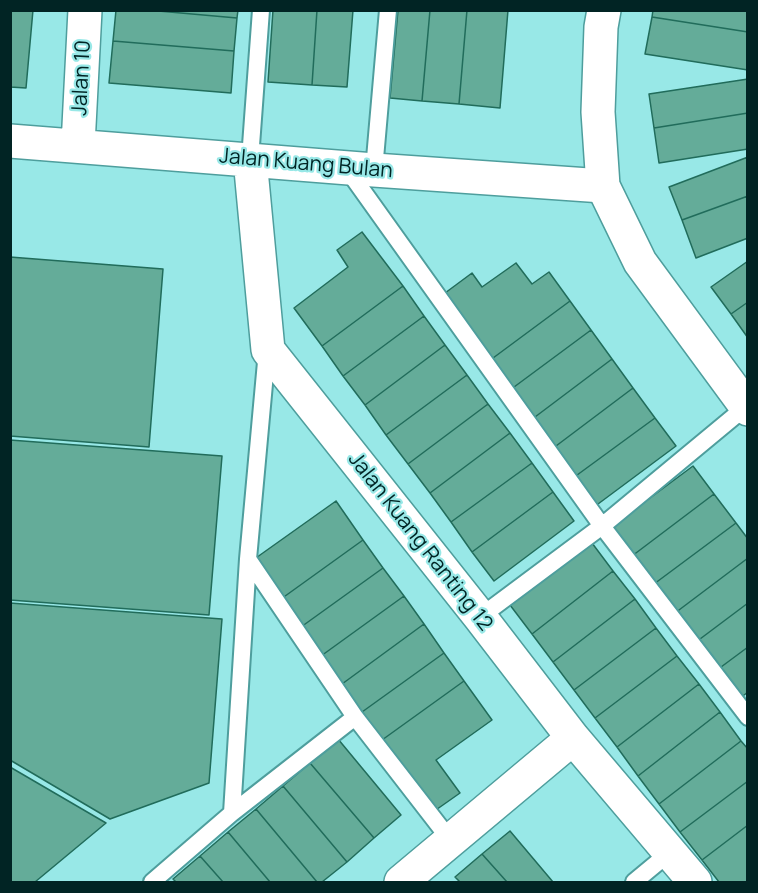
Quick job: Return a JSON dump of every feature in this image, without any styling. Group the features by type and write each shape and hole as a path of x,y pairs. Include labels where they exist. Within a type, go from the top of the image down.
{"street":[{"name":"Jalan 10","path":"78,146 85,10"},
{"path":"604,10 601,27 598,112 603,186 640,261 747,407"},
{"name":"Jalan Kuang Bulan","path":"10,141 603,186"},
{"path":"250,159 268,350"},
{"name":"Jalan Kuang Ranting 12","path":"268,350 573,738 695,882"},
{"path":"401,882 573,738"}],"lane":[{"path":"250,159 261,10"},
{"path":"388,10 360,169 602,526 747,717"},
{"path":"232,813 248,559 268,350"},
{"path":"480,617 602,526 747,407"},
{"path":"248,559 356,717 451,841"},
{"path":"152,882 232,813 356,717"},
{"path":"634,882 669,853"}],"building":[{"path":"10,10 33,10 26,88 10,87"},
{"path":"116,10 147,10 237,18 234,51 113,41"},
{"path":"147,10 238,10 237,18"},
{"path":"273,10 317,10 312,85 268,82"},
{"path":"317,10 353,10 347,87 312,85"},
{"path":"398,10 430,10 422,101 390,98"},
{"path":"430,10 467,10 459,104 422,101"},
{"path":"467,10 508,10 500,108 459,104"},
{"path":"653,10 748,10 748,32 652,17"},
{"path":"652,17 748,32 748,70 645,54"},
{"path":"113,41 234,51 231,93 109,83"},
{"path":"748,79 748,113 654,128 649,94"},
{"path":"748,113 748,149 659,163 654,128"},
{"path":"748,157 748,196 682,220 669,187"},
{"path":"748,196 748,238 696,258 682,220"},
{"path":"362,232 403,286 322,346 294,308 348,267 337,250"},
{"path":"10,257 163,269 149,447 10,436"},
{"path":"748,261 748,302 731,314 711,287"},
{"path":"516,263 532,284 549,272 570,301 489,361 441,296 472,273 482,287"},
{"path":"403,286 424,316 343,376 322,346"},
{"path":"570,301 591,330 510,390 489,361"},
{"path":"748,302 748,338 731,314"},
{"path":"424,316 445,345 365,405 343,376"},
{"path":"591,330 612,359 531,420 510,390"},
{"path":"445,345 467,375 386,435 365,405"},
{"path":"612,359 633,388 552,449 531,420"},
{"path":"467,375 488,404 408,464 386,435"},
{"path":"633,388 655,418 573,478 552,449"},
{"path":"488,404 510,433 430,493 408,464"},
{"path":"655,418 676,446 594,507 573,478"},
{"path":"510,433 532,463 451,522 430,493"},
{"path":"10,440 222,456 209,615 10,600"},
{"path":"532,463 553,492 472,552 451,522"},
{"path":"693,466 714,494 632,556 611,527"},
{"path":"553,492 574,521 494,581 472,552"},
{"path":"714,494 736,523 654,584 632,556"},
{"path":"336,501 363,540 281,599 253,560"},
{"path":"736,523 748,539 748,558 675,613 654,584"},
{"path":"363,540 383,568 301,627 281,599"},
{"path":"592,543 613,571 532,634 510,605"},
{"path":"748,558 748,603 696,642 675,613"},
{"path":"383,568 404,596 321,656 301,627"},
{"path":"613,571 635,599 553,662 532,634"},
{"path":"404,596 424,624 342,684 321,656"},
{"path":"635,599 656,628 574,690 553,662"},
{"path":"10,603 222,619 209,783 110,819 10,760"},
{"path":"748,603 748,647 717,670 696,642"},
{"path":"424,624 444,653 362,712 342,684"},
{"path":"656,628 677,656 595,718 574,690"},
{"path":"748,647 748,692 739,699 717,670"},
{"path":"444,653 464,681 382,740 362,712"},
{"path":"677,656 699,684 617,747 595,718"},
{"path":"464,681 492,720 436,760 460,793 433,812 382,740"},
{"path":"699,684 720,712 638,776 617,747"},
{"path":"720,712 741,741 659,804 638,776"},
{"path":"338,739 401,815 374,838 310,763"},
{"path":"741,741 748,749 748,781 680,832 659,804"},
{"path":"310,763 374,838 347,862 283,786"},
{"path":"10,767 106,823 35,882 10,882"},
{"path":"748,781 748,825 702,860 680,832"},
{"path":"283,786 347,862 322,882 317,882 256,809"},
{"path":"256,809 317,882 270,882 228,832"},
{"path":"748,825 748,882 719,882 702,860"},
{"path":"510,831 553,882 507,882 482,854"},
{"path":"228,832 270,882 223,882 200,856"},
{"path":"482,854 507,882 460,882 455,877"},
{"path":"200,856 223,882 176,882 173,879"}]}
